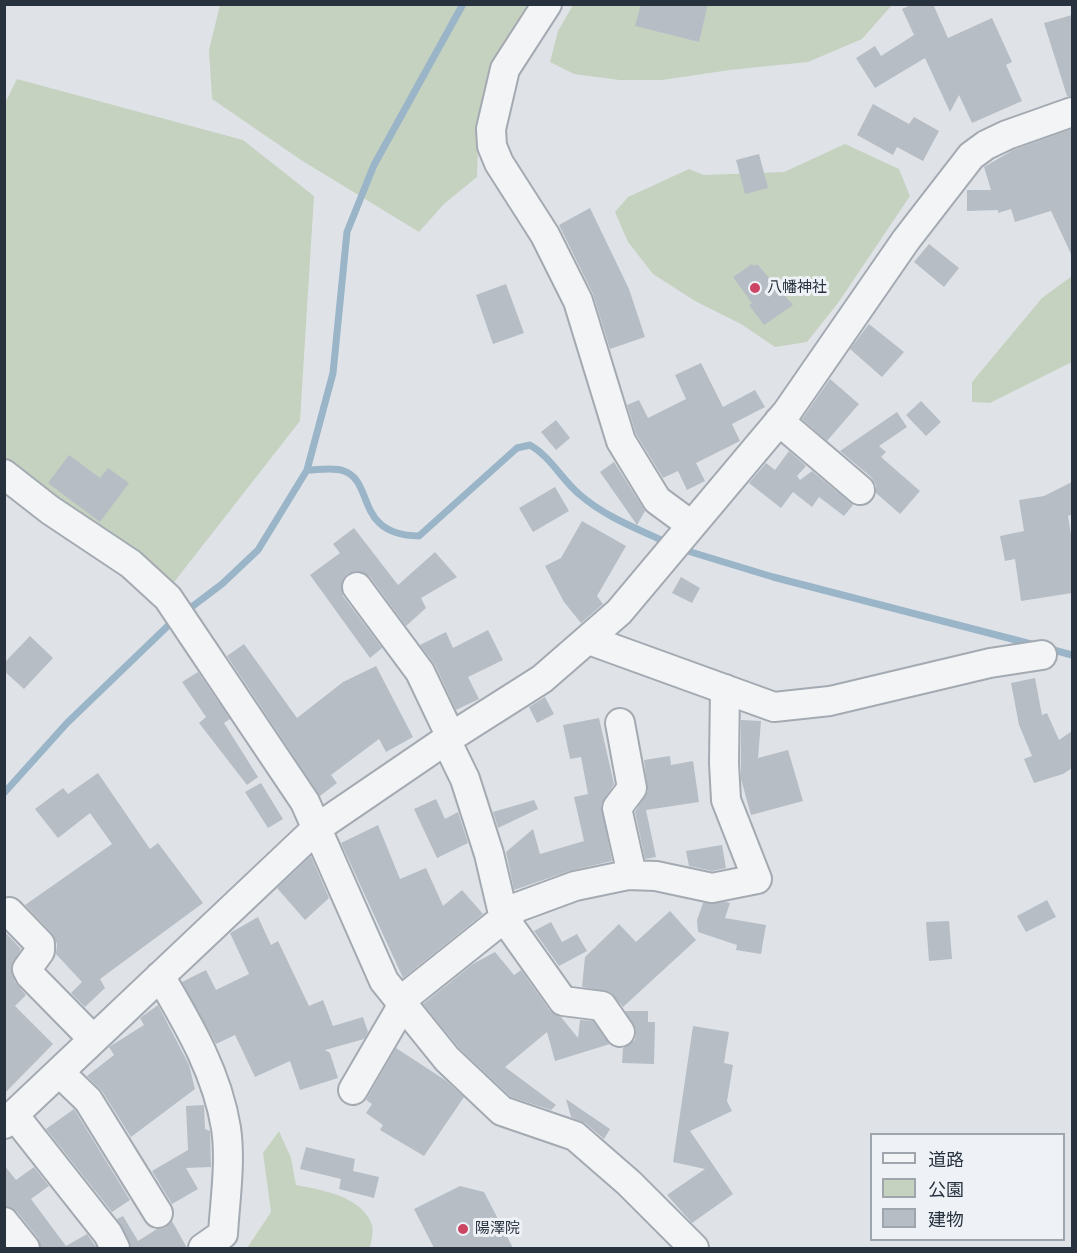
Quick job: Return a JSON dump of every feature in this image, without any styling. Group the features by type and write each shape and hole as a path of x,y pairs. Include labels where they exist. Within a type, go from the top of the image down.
{"street":[{"path":"547,4 505,69 491,129 492,146 499,163 545,235 578,301 621,441 679,541"},
{"path":"115,1248 108,1234 9,1119 317,828 448,738 542,680 619,612 779,421 906,240 971,156 986,145 1008,135 1072,112"},
{"path":"779,421 860,490"},
{"path":"4,474 50,510 131,564 171,602 299,792 317,828 369,952 401,1004 447,1059 502,1111 575,1136 629,1183 694,1248"},
{"path":"357,586 420,672 469,790 489,854 504,918 563,1001 602,1006 620,1032"},
{"path":"589,640 774,707 830,702 990,663 1042,655"},
{"path":"353,1090 401,1004 518,907 575,886 632,875 656,876 712,888 758,879 726,800 725,689"},
{"path":"620,723 632,788 617,808 632,875"},
{"path":"9,912 40,944 40,951 27,969 30,975 93,1039"},
{"path":"160,976 205,1054 226,1128 227,1184 223,1234 202,1248"},
{"path":"58,1072 88,1100 158,1213"},
{"path":"4,1222 25,1248"}],"green space":[{"path":"220,5 528,5 493,60 479,121 477,177 444,204 419,232 301,160 212,99 209,50"},
{"path":"573,5 892,5 862,39 808,62 662,80 619,80 574,74 550,62 558,31"},
{"path":"17,79 243,140 314,196 300,421 171,586 37,489 5,460 4,105"},
{"path":"845,144 899,169 910,196 838,303 807,342 775,347 741,324 695,301 653,274 628,242 615,212 628,197 689,169 704,175 784,172"},
{"path":"1072,276 1072,362 990,403 972,402 972,382 1042,298"},
{"path":"279,1131 291,1158 296,1185 340,1196 360,1207 372,1225 370,1248 247,1248 271,1212 263,1153"}],"building":[{"path":"641,4 708,4 699,42 635,26"},
{"path":"913,4 933,4 948,38 992,18 1012,62 1006,65 1022,101 972,123 959,95 950,112 925,58 875,88 856,58 875,46 881,56 914,35 902,9"},
{"path":"1072,15 1072,96 1067,96 1044,23"},
{"path":"873,104 909,124 914,117 939,131 923,161 897,147 893,155 857,135"},
{"path":"1072,129 1072,256 1051,211 1015,222 1011,209 998,213 998,210 967,211 967,190 991,190 984,167 1013,150"},
{"path":"759,154 768,188 745,194 736,160"},
{"path":"590,208 629,289 645,337 610,349 593,294 559,225"},
{"path":"929,244 959,268 944,287 914,262"},
{"name":"八幡神社","path":"752,264 754,266 757,264 793,305 764,325 749,305 752,303 733,277"},
{"path":"506,284 524,333 493,344 476,295"},
{"path":"869,324 904,352 882,377 850,349"},
{"path":"701,363 723,407 755,390 765,407 732,424 740,441 696,463 705,481 687,490 678,471 663,478 636,434 627,405 639,400 648,418 686,399 675,375"},
{"path":"830,379 859,404 827,441 802,419"},
{"path":"921,401 941,422 926,436 906,415"},
{"path":"897,412 907,427 879,446 886,452 881,457 920,491 900,514 876,493 876,485 871,477 840,451"},
{"path":"556,420 570,438 556,450 541,432"},
{"path":"789,451 806,466 797,476 800,480 812,471 853,505 844,516 819,497 812,507 793,492 781,508 749,483 766,463 775,470"},
{"path":"69,455 100,478 108,468 129,483 100,522 48,483"},
{"path":"614,462 645,511 637,525 600,472"},
{"path":"1072,482 1072,514 1068,516 1072,541 1072,593 1021,601 1015,559 1005,561 1000,536 1024,531 1019,500 1044,496"},
{"path":"555,487 569,511 533,532 519,508"},
{"path":"582,521 626,546 597,596 603,604 581,623 564,602 545,566 561,558"},
{"path":"354,528 398,585 435,552 457,577 421,598 426,608 406,626 370,577 356,571 347,574 342,581 343,596 382,648 370,658 310,575 340,553 333,544"},
{"path":"681,577 700,588 692,603 672,593"},
{"path":"488,630 503,660 468,677 479,699 456,710 435,665 420,645 446,632 453,648"},
{"path":"30,636 53,658 24,689 4,671 4,663"},
{"path":"244,644 297,718 343,682 376,666 413,737 386,752 379,739 331,775 337,783 320,796 227,656"},
{"path":"198,672 230,719 224,723 258,777 247,785 199,723 206,717 182,682"},
{"path":"1035,678 1042,715 1047,713 1059,740 1072,731 1072,768 1063,774 1034,783 1024,759 1032,756 1019,725 1011,683"},
{"path":"545,697 554,714 537,723 529,707"},
{"path":"599,718 614,784 601,805 612,861 569,871 514,890 506,852 533,829 540,854 584,841 574,797 588,794 581,757 570,759 563,725"},
{"path":"741,720 761,721 758,758 788,750 803,801 751,815 741,779"},
{"path":"670,756 671,765 693,761 699,802 646,810 656,857 645,859 635,812 648,791 644,760"},
{"path":"98,773 150,849 158,843 203,903 100,979 105,988 85,1007 71,993 82,982 56,954 57,944 52,933 25,905 112,844 90,813 58,838 35,809 63,788 68,794"},
{"path":"261,783 283,819 268,828 245,792"},
{"path":"436,799 445,819 458,812 468,843 437,858 414,809"},
{"path":"534,800 538,809 498,828 493,812"},
{"path":"378,825 400,879 426,868 443,906 462,890 483,914 403,978 341,843"},
{"path":"722,845 726,868 712,871 689,866 686,851"},
{"path":"311,856 329,898 305,920 277,888"},
{"path":"1047,900 1056,917 1026,932 1017,916"},
{"path":"703,903 730,903 725,918 766,925 761,954 736,950 737,945 698,932 697,920"},
{"path":"670,911 696,940 623,1007 610,992 582,987 585,957 619,924 636,942"},
{"path":"258,917 271,945 278,941 309,1006 323,1000 333,1026 363,1017 368,1032 364,1039 325,1050 330,1053 338,1078 300,1090 290,1061 255,1077 235,1035 216,1044 182,982 206,970 216,990 249,974 230,933"},
{"path":"949,921 952,959 929,961 926,922"},
{"path":"551,922 562,942 577,934 587,951 559,966 534,931"},
{"path":"4,931 21,949 11,968 15,982 26,995 15,1006 53,1044 4,1094"},
{"path":"495,952 514,975 521,970 550,1011 561,1017 578,1038 580,1020 593,1021 610,1044 555,1061 547,1032 505,1067 556,1105 551,1110 511,1097 459,1048 423,1004 473,964"},
{"path":"158,1005 189,1065 195,1089 131,1137 102,1091 87,1076 114,1055 109,1047 144,1025 140,1018"},
{"path":"625,1011 648,1011 648,1022 655,1022 654,1064 622,1063 623,1048 635,1040 636,1031"},
{"path":"693,1026 729,1032 724,1063 733,1065 727,1101 732,1111 690,1131 733,1194 692,1223 667,1195 705,1169 673,1162"},
{"path":"396,1048 445,1080 464,1097 424,1156 380,1130 383,1125 366,1113 372,1104 366,1100"},
{"path":"566,1099 610,1129 604,1139 585,1123 571,1117"},
{"path":"204,1105 205,1129 210,1131 211,1167 186,1168 198,1189 172,1204 152,1171 188,1150 186,1106"},
{"path":"74,1109 130,1200 112,1212 46,1129"},
{"path":"306,1147 355,1159 353,1171 379,1177 374,1198 339,1189 341,1179 300,1169"},
{"path":"4,1165 16,1180 34,1167 49,1186 31,1199 66,1246 87,1234 97,1248 41,1248 38,1238 17,1212 4,1206"},
{"name":"陽澤院","path":"460,1186 484,1192 513,1248 434,1248 414,1209"},
{"path":"123,1216 138,1241 157,1229 166,1227 172,1221 187,1248 131,1248 117,1219"}],"waterway":[{"path":"185,612 222,584 258,550 307,470 333,373 347,232 374,165 463,4"},
{"path":"307,470 344,471 360,486 375,518 384,527 398,533 419,536 517,448 530,445 544,456 589,502 622,522 668,543"},
{"path":"681,549 773,577 1035,645"},
{"path":"4,793 67,723 174,620"},
{"path":"1046,648 1072,655"}],"place":[{"name":"八幡神社","path":"755,288"},
{"name":"陽澤院","path":"463,1229"}]}
